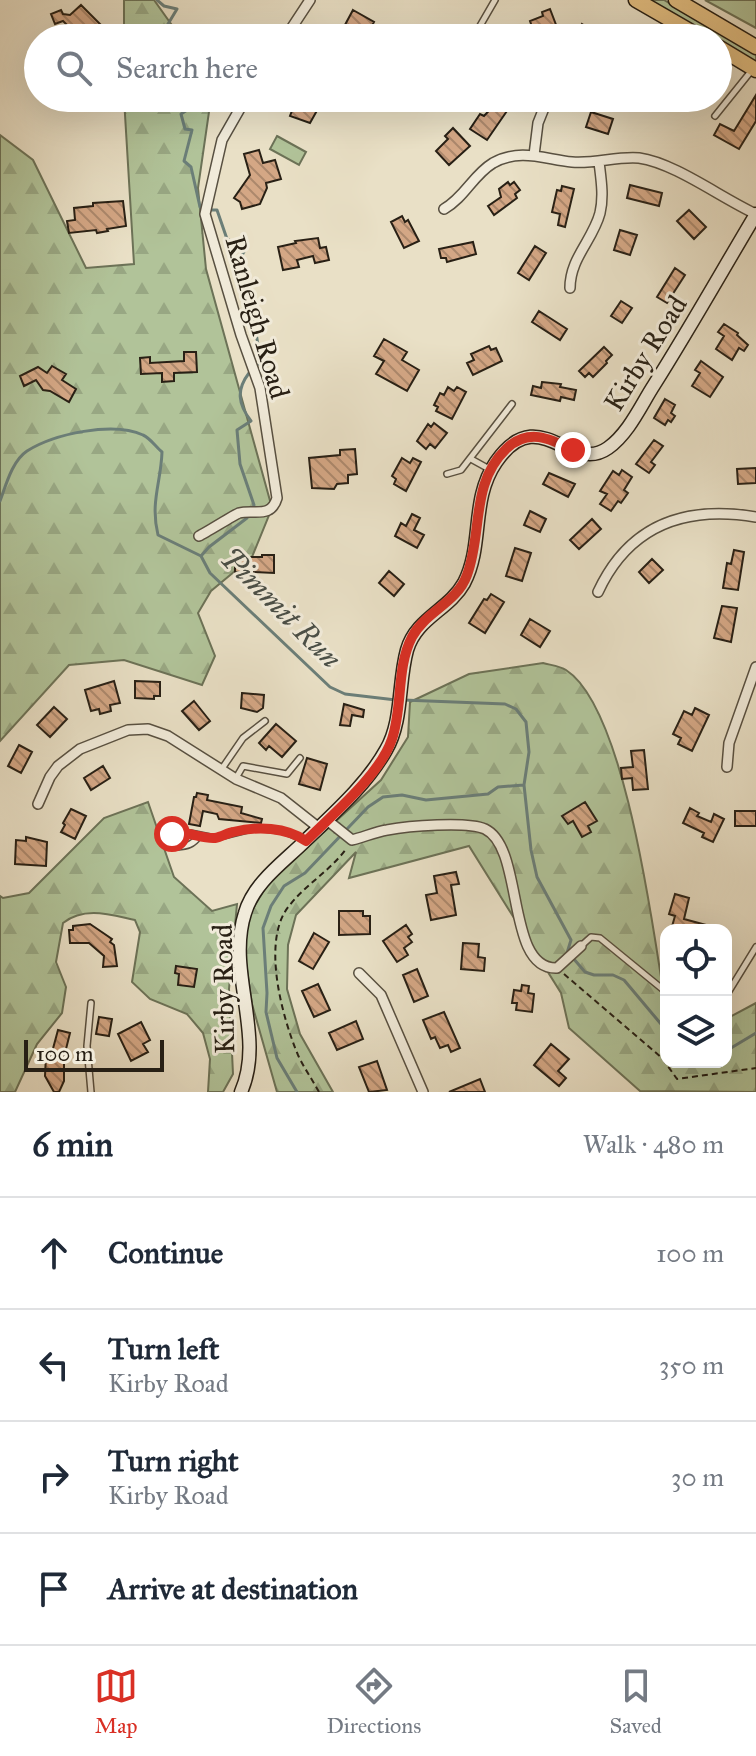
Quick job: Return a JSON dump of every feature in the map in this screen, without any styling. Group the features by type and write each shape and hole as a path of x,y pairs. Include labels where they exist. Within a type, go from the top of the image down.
{"main road":[{"path":"636,0 678,24"},
{"path":"676,0 717,24"},
{"path":"732,33 756,47"},
{"path":"732,56 754,69"},
{"name":"Kirby Road","path":"241,1092 249,1060 241,964 243,920 250,900 260,885 326,824 384,754 392,738 405,657 412,636 424,621 454,597 468,574 480,499 491,470 508,448 527,437 547,438 586,454 598,453 614,444 651,390 756,214"}],"street":[{"path":"294,24 310,0"},
{"name":"Ranleigh Road","path":"199,536 238,513 265,512 272,508 277,498 257,378 206,222 208,199 222,140 238,112"},
{"path":"534,155 542,112"},
{"path":"444,209 456,202 494,163 520,155 534,155 563,161 599,162 635,158 661,164 756,214"},
{"path":"570,288 572,266 600,214 602,187 599,162"},
{"path":"598,592 616,560 654,528 700,514 756,517"},
{"path":"727,767 729,743 756,667"},
{"path":"38,804 50,777 68,757 128,730 148,729 159,732 220,771 281,798 351,839 397,829 462,826 486,830 498,840 528,947 550,968 562,965 581,946"},
{"path":"359,973 381,995 423,1092"}],"lane":[{"path":"481,24 495,0"},
{"path":"732,96 754,69"},
{"path":"715,116 718,112"},
{"path":"447,474 461,470 512,404"},
{"path":"471,459 491,470"},
{"path":"220,771 243,738 265,721"},
{"path":"235,778 243,766 287,774 300,758"},
{"path":"199,836 187,847 177,847 171,840 172,834 178,833 215,838 256,828 297,834 306,841"},
{"path":"581,946 591,937 600,938 660,987"},
{"path":"732,986 756,947"},
{"path":"91,1003 87,1046 91,1092"}],"path":[{"path":"319,1092 299,1057 283,1011 277,980 278,929 287,908 328,871 351,839"},
{"path":"562,965 662,1058 677,1079 756,1068"}],"green space":[{"path":"124,0 154,0 171,24 124,24"},
{"path":"643,0 664,0 704,24 684,24"},
{"path":"705,0 756,0 756,28"},
{"path":"732,41 756,55 756,66 732,52"},
{"path":"125,112 209,112 198,188 206,269 272,508 252,557 211,591 198,613 215,656 202,685 124,660 69,665 0,741 0,135 33,160 86,268 134,264"},
{"path":"277,136 306,152 299,165 270,149"},
{"path":"543,663 566,670 586,692 604,726 619,769 643,868 660,972 660,1068 732,1068 732,1016 756,1003 756,1092 640,1091 569,1028 561,993 469,846 349,878 356,852 296,915 288,945 287,989 300,1034 333,1092 277,1092 252,1004 244,949 246,920 269,882 381,780 408,737 410,702 469,674"},
{"path":"148,802 174,877 212,911 237,904 229,989 233,1074 223,1092 208,1092 210,1059 203,1033 187,1014 150,999 132,982 140,932 135,920 89,913 63,923 56,962 66,987 62,1013 37,1044 15,1092 0,1092 0,896 29,893 104,818"}],"building":[{"path":"81,5 100,24 66,24 63,21 55,24 51,14 61,10 63,14 70,15"},
{"path":"550,9 556,24 531,24 530,21 543,16 542,12"},
{"path":"353,10 374,22 373,24 345,24"},
{"path":"756,95 756,121 739,149 714,135 720,124 734,131"},
{"path":"292,112 316,112 310,123 290,116"},
{"path":"488,112 506,112 487,140 470,129 480,114 484,116"},
{"path":"591,112 613,119 608,134 586,127"},
{"path":"453,128 470,146 449,165 436,151 448,139 445,136"},
{"path":"259,150 263,163 275,160 281,179 266,183 260,204 242,209 240,202 234,198 250,175 244,154"},
{"path":"508,182 510,185 514,182 520,190 515,194 517,198 494,215 488,206 501,197 499,189"},
{"path":"630,185 662,193 659,206 627,198"},
{"path":"562,186 574,189 565,227 558,225 560,214 552,212 557,190 561,191"},
{"path":"123,201 126,226 97,233 96,230 69,233 67,221 75,220 74,208"},
{"path":"689,210 706,227 694,239 677,221"},
{"path":"402,216 405,222 408,220 419,241 404,248 391,222"},
{"path":"620,230 637,235 630,255 614,250"},
{"path":"318,238 320,248 326,247 329,260 315,263 313,256 297,260 299,267 283,270 278,247"},
{"path":"473,242 476,254 447,262 446,258 441,258 439,249"},
{"path":"535,246 546,253 529,280 518,273"},
{"path":"675,268 685,275 667,303 657,297"},
{"path":"621,301 632,308 622,323 611,316"},
{"path":"539,311 567,329 560,340 532,322"},
{"path":"724,324 738,333 748,345 744,351 739,348 732,360 716,349 724,336 718,332"},
{"path":"384,339 407,352 402,360 419,370 407,391 376,374 384,361 374,356"},
{"path":"489,346 491,350 496,348 502,361 473,375 467,363 474,360 471,354"},
{"path":"604,347 612,355 607,363 593,377 589,373 585,377 579,371"},
{"path":"184,352 196,352 197,372 174,373 174,381 162,382 162,373 141,374 140,358 150,357 150,363 184,361"},
{"path":"701,361 723,377 710,397 692,386 700,373 695,370"},
{"path":"52,366 66,374 62,380 76,389 69,402 43,390 36,380 24,386 20,376 38,367 47,373"},
{"path":"542,382 561,384 560,387 576,390 574,400 561,397 560,401 531,395 533,386 541,388"},
{"path":"448,387 454,391 457,387 466,392 452,419 436,411 438,407 434,405 440,393 444,395"},
{"path":"665,399 675,405 671,413 675,416 665,425 654,418"},
{"path":"434,423 447,433 435,448 430,444 426,449 417,441 428,424 431,427"},
{"path":"654,440 663,446 651,462 655,465 649,473 636,464"},
{"path":"355,449 357,474 348,475 348,483 337,484 334,489 312,488 309,458 340,455 340,450"},
{"path":"402,458 410,463 413,458 421,462 406,491 394,484 396,479 392,476"},
{"path":"756,468 756,483 738,484 737,469"},
{"path":"622,470 632,477 624,490 628,493 611,511 600,504 607,494 600,491 613,471 619,475"},
{"path":"549,473 575,484 568,497 543,484"},
{"path":"530,511 546,519 540,532 524,525"},
{"path":"412,514 420,518 414,530 424,535 417,548 395,536 401,523 406,526"},
{"path":"592,519 601,529 579,549 570,540"},
{"path":"515,548 531,553 522,581 506,576"},
{"path":"734,550 744,552 738,590 723,588 727,563 731,564"},
{"path":"274,555 274,573 252,572 251,586 245,573 235,572 235,557"},
{"path":"652,559 663,570 649,583 639,572"},
{"path":"389,571 404,584 394,596 379,583"},
{"path":"491,594 504,602 485,633 469,623 484,599 487,600"},
{"path":"722,606 737,608 731,642 714,638"},
{"path":"530,619 550,631 540,647 521,635"},
{"path":"114,681 120,703 110,705 111,711 100,714 99,709 91,711 85,690"},
{"path":"135,681 160,682 160,696 154,696 154,699 135,698"},
{"path":"242,693 264,695 263,708 257,712 241,708"},
{"path":"194,701 210,721 199,730 182,711"},
{"path":"344,704 364,710 363,717 352,715 350,726 340,725"},
{"path":"54,707 67,719 50,737 37,725"},
{"path":"695,708 709,715 692,751 678,744 681,738 673,734 684,711 692,715"},
{"path":"276,724 296,741 282,757 269,746 266,750 259,743"},
{"path":"19,745 32,752 21,773 8,766"},
{"path":"644,750 648,789 633,790 632,778 622,779 621,768 633,767 631,751"},
{"path":"307,758 327,764 320,790 299,784"},
{"path":"103,766 110,778 91,790 84,778"},
{"path":"197,793 208,795 207,800 242,807 241,813 262,819 261,823 219,819 217,814 203,811 200,826 189,824"},
{"path":"585,802 597,821 588,826 591,832 582,837 573,821 568,824 562,816"},
{"path":"690,808 699,813 697,816 711,822 714,814 724,819 713,842 702,837 704,833 683,823"},
{"path":"71,809 86,816 75,839 61,832"},
{"path":"735,811 756,811 756,826 735,826"},
{"path":"26,837 47,842 46,866 15,864 16,840 26,841"},
{"path":"456,872 459,884 451,885 456,915 431,920 426,895 437,893 434,876"},
{"path":"675,894 689,898 684,919 702,924 673,924 675,916 669,914"},
{"path":"339,911 363,911 363,916 370,916 370,934 339,935"},
{"path":"90,924 112,939 110,942 114,945 117,966 103,967 104,956 89,943 70,943 69,930 73,930 73,926"},
{"path":"406,925 412,934 408,937 412,942 404,948 408,955 397,962 383,941"},
{"path":"314,933 329,942 313,969 299,961"},
{"path":"463,943 479,944 478,957 485,958 484,971 461,969"},
{"path":"176,966 197,969 194,987 178,985"},
{"path":"417,969 428,996 414,1002 403,975"},
{"path":"318,984 330,1010 314,1017 302,991"},
{"path":"522,985 529,986 528,993 534,994 532,1012 516,1010 517,1003 512,1003 514,990 521,991"},
{"path":"444,1012 460,1048 451,1052 448,1045 440,1048 435,1037 431,1039 423,1020"},
{"path":"99,1017 112,1019 109,1036 96,1034"},
{"path":"356,1021 363,1039 337,1050 329,1033"},
{"path":"141,1022 150,1040 143,1044 148,1052 131,1061 118,1034"},
{"path":"58,1030 70,1033 64,1057 64,1081 59,1092 54,1092 45,1076 46,1055 51,1056"},
{"path":"551,1044 569,1059 558,1071 566,1078 559,1086 534,1065"},
{"path":"377,1061 387,1090 369,1092 359,1067"},
{"path":"480,1079 485,1092 449,1092"}],"waterway":[{"path":"157,0 164,6 177,9 168,24"},
{"path":"184,112 181,114 185,129 192,130 184,161 191,167 200,207"},
{"path":"210,210 217,210 227,239 246,248 241,257"},
{"path":"235,266 248,285 259,364"},
{"path":"249,373 240,397 251,421 237,430 240,464 253,508"},
{"name":"Pimmit Run","path":"0,501 17,461 39,445 52,439 100,429 143,435 162,452 155,502 158,535 201,556 210,573 330,687 345,694 396,700"},
{"path":"201,556 247,518"},
{"name":"Pimmit Run","path":"403,700 505,704 516,709 526,722 529,752 524,785 531,850 537,877 571,940 567,953"},
{"path":"297,1092 277,1058 266,1012 263,928 271,906 284,886 305,873 368,807 383,797 402,795 426,800 488,794 498,787 524,785"},
{"name":"Pimmit Run","path":"573,958 585,972 613,975 624,980 660,1023"},
{"name":"Pimmit Run","path":"732,1047 756,1033"}],"route":[{"path":"172,834 190,833 215,838 256,828 297,834 306,841 371,772 387,749 394,731 405,657 412,636 424,621 454,597 465,581 480,499 486,479 497,460 515,442 533,436 547,438 573,450"}]}
